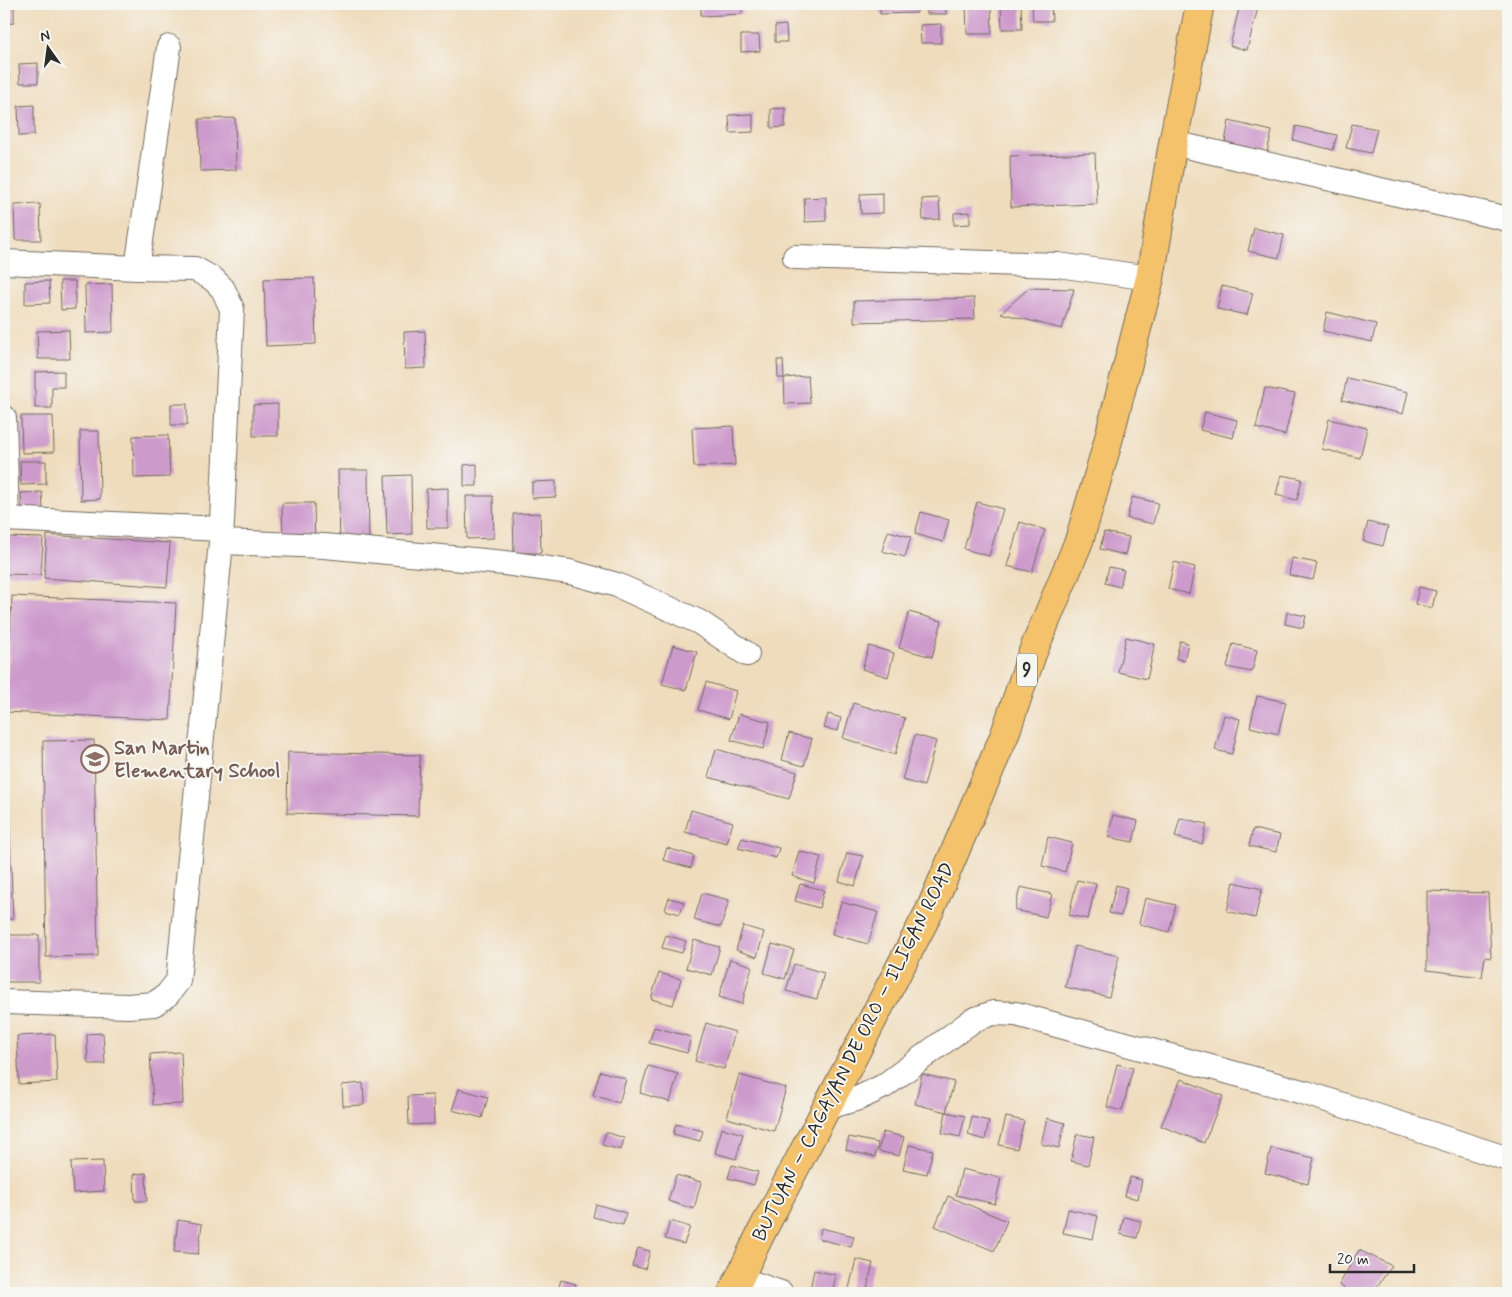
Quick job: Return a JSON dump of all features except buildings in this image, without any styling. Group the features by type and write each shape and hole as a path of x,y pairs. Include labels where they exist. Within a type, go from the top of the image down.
{"highway":[{"name":"BUTUAN – CAGAYAN DE ORO – ILIGAN ROAD","path":"736,1286 761,1234 930,910 1005,734 1032,654 1079,541 1106,449 1150,278 1173,142 1200,4"}],"street":[{"path":"137,268 169,47"},
{"path":"1173,142 1508,219"},
{"path":"795,257 1058,265 1150,278"},
{"path":"4,262 195,269 212,279 223,289 232,309 221,535 178,981 167,995 154,1004 128,1006 4,1002"},
{"path":"4,418 5,520 221,535 505,563 570,572 617,585 699,622 747,654"},
{"path":"828,1107 858,1098 884,1086 973,1020 993,1013 1016,1014 1306,1093 1508,1159"},
{"path":"736,1286 781,1293"}],"place":[{"name":"San Martin Elementary School","path":"95,759"}]}
